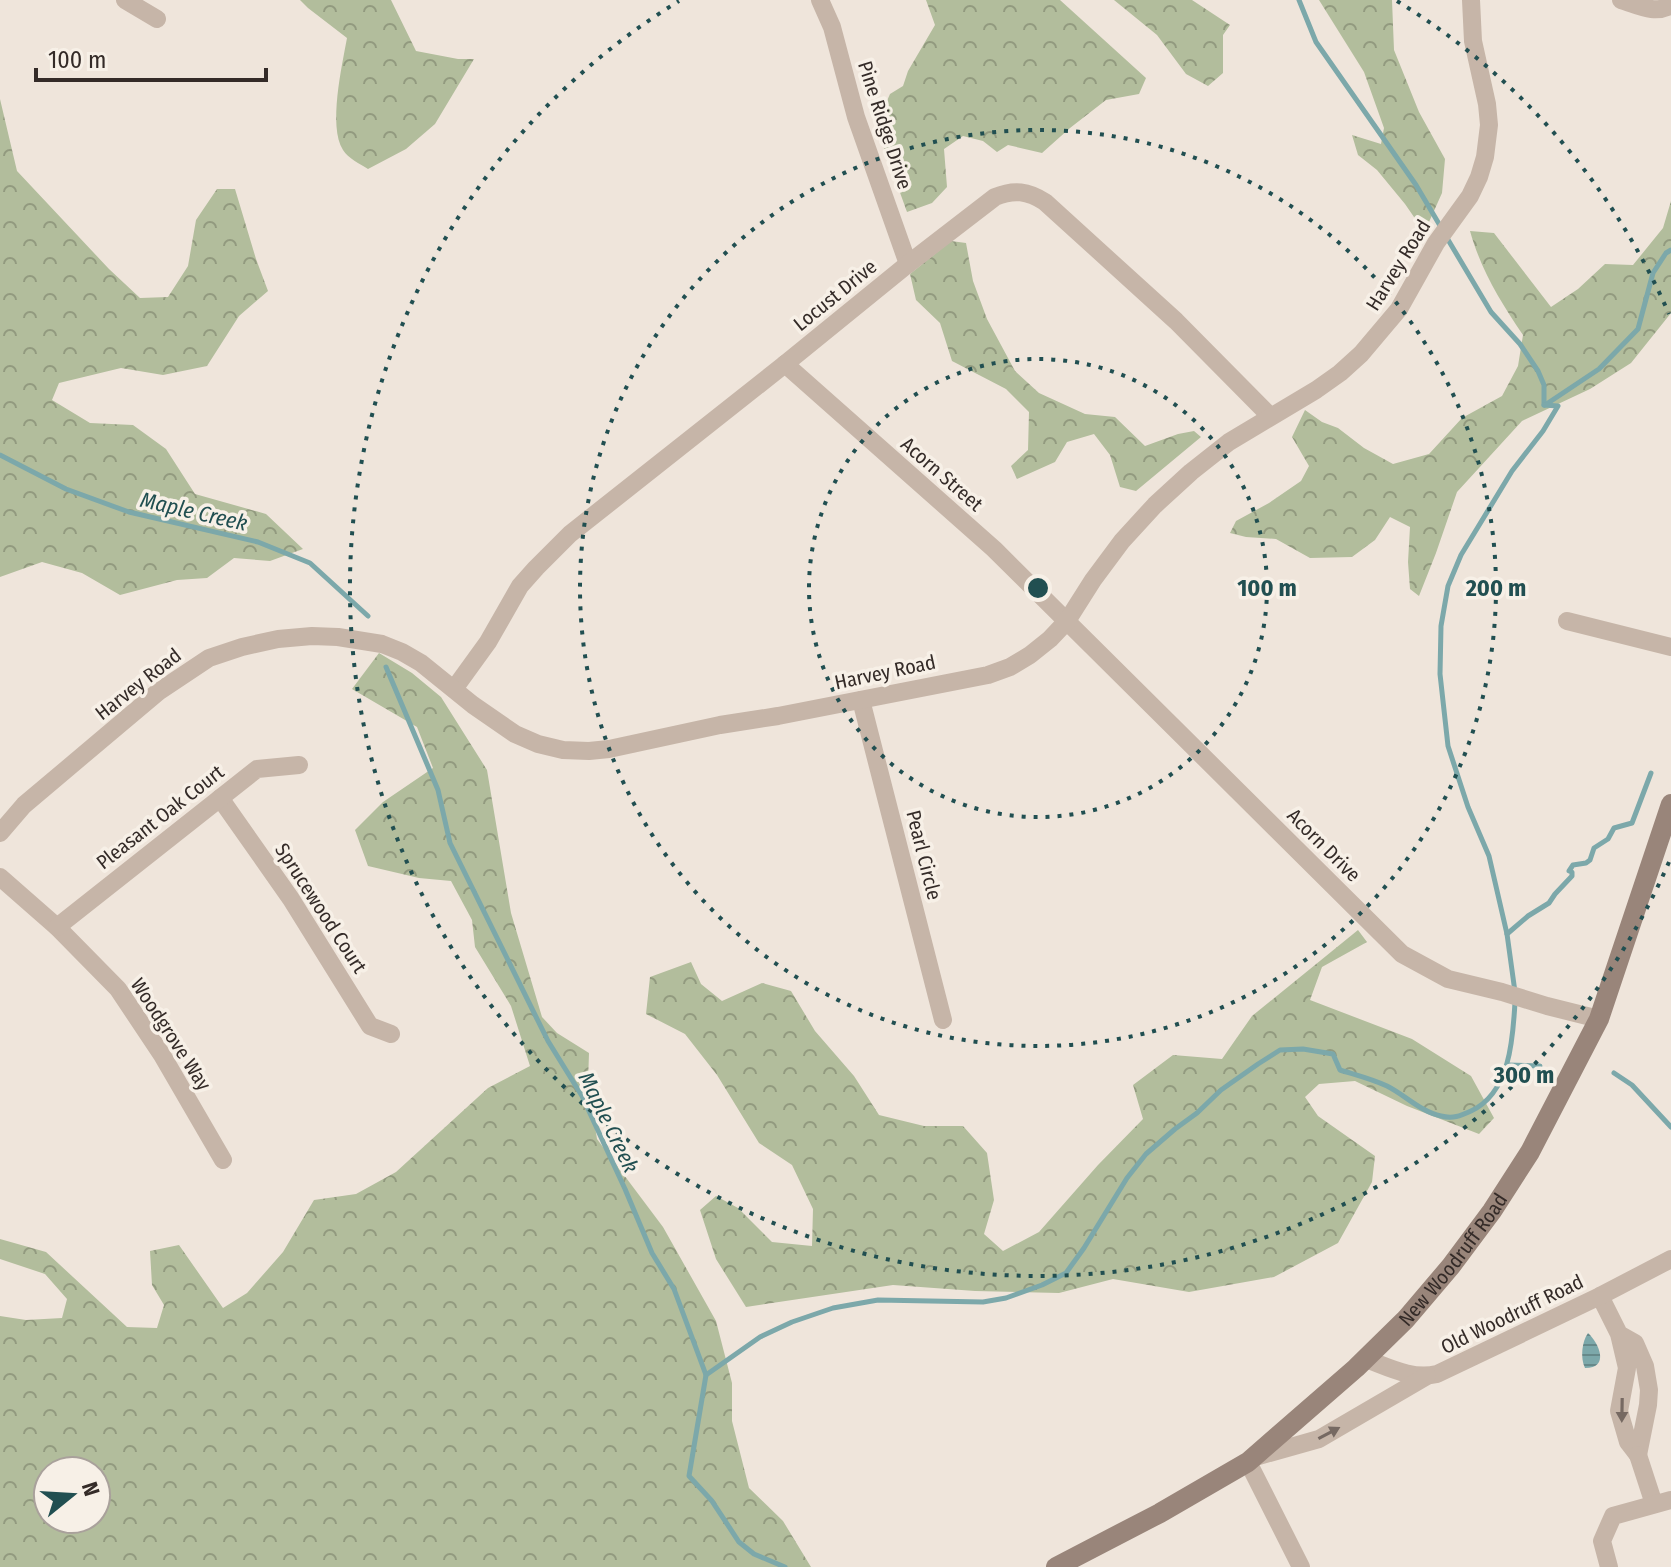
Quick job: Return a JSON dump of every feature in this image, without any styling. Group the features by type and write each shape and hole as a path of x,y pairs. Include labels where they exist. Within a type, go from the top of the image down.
{"main road":[{"name":"New Woodruff Road","path":"1056,1567 1160,1513 1251,1459 1366,1359 1406,1319 1451,1266 1530,1152 1599,1019 1671,804"}],"street":[{"path":"125,0 157,19"},
{"name":"Pine Ridge Drive","path":"820,0 832,27 856,117 908,264"},
{"name":"Harvey Road","path":"0,833 24,805 158,692 209,658 278,639 312,636 382,644 421,663 515,734 551,747 589,751 988,675 1010,667 1040,647 1067,621 1115,551 1155,505 1229,442 1340,373 1361,354 1399,309 1436,243 1470,196 1479,177 1488,136 1487,104 1473,41 1471,0"},
{"path":"1621,0 1654,10 1671,5"},
{"name":"Locust Drive","path":"454,689 488,642 520,586 552,550 908,264 1005,192 1026,192 1036,196 1176,321 1270,416"},
{"name":"Acorn Street","path":"785,364 994,549 1067,621"},
{"name":"Acorn Drive","path":"1067,621 1402,954 1448,979 1599,1019"},
{"path":"1567,621 1671,647"},
{"name":"Pearl Circle","path":"861,700 943,1020"},
{"name":"Pleasant Oak Court","path":"57,927 257,769 299,765"},
{"name":"Sprucewood Court","path":"220,798 291,899 370,1026 391,1034"},
{"name":"Woodgrove Way","path":"0,877 57,927 118,989 162,1055 223,1160"},
{"name":"Old Woodruff Road","path":"1366,1359 1402,1373 1437,1374 1671,1259"},
{"path":"1600,1296 1619,1334 1627,1368 1619,1411 1628,1442 1663,1502 1613,1516 1602,1541 1609,1567"},
{"path":"1619,1334 1635,1343 1645,1366 1649,1390 1638,1455"},
{"path":"1301,1567 1251,1459 1319,1439 1427,1376"}],"green space":[{"path":"300,0 391,0 416,51 474,59 435,124 406,149 368,169 348,156 339,139 336,111 347,38"},
{"path":"926,0 1060,0 1146,78 1139,94 1106,100 1042,153 1008,145 997,152 983,141 963,136 944,149 947,187 932,203 907,212 876,126 890,94 903,86 908,71 935,25"},
{"path":"1114,0 1192,0 1230,25 1223,35 1223,73 1208,86 1186,74 1157,35"},
{"path":"1319,0 1392,0 1394,50 1419,112 1445,159 1442,193 1423,230 1377,170 1358,155 1352,135 1381,144 1384,128 1364,72"},
{"path":"0,99 17,171 140,298 168,297 188,266 196,220 217,189 235,189 268,291 239,316 207,366 163,375 121,368 59,383 52,400 90,423 133,425 166,449 195,494 266,514 303,549 270,561 234,558 207,578 177,580 120,595 82,573 42,562 0,577"},
{"path":"1671,201 1671,313 1631,363 1590,389 1522,421 1457,492 1419,596 1410,589 1410,527 1390,517 1375,540 1352,557 1310,558 1276,539 1230,533 1236,521 1301,481 1309,466 1292,437 1305,410 1393,464 1429,454 1462,418 1502,396 1518,366 1523,335 1492,285 1470,231 1494,233 1551,307 1578,289 1605,264 1633,265 1663,228"},
{"path":"951,241 966,243 973,281 987,319 1015,371 1039,393 1085,414 1115,417 1145,446 1194,431 1201,437 1136,491 1120,487 1110,455 1094,434 1067,442 1055,462 1017,479 1011,466 1028,450 1029,412 1006,389 952,361 940,323 916,300 910,274"},
{"path":"379,653 412,673 441,697 487,770 511,913 542,1017 557,1033 589,1053 588,1083 597,1139 663,1227 716,1321 732,1383 732,1421 749,1488 783,1521 811,1567 0,1567 0,1316 26,1320 62,1318 67,1299 45,1274 0,1259 0,1239 46,1252 127,1327 157,1328 164,1305 152,1285 150,1251 179,1245 223,1308 247,1293 283,1252 314,1200 356,1194 396,1172 488,1088 530,1066 511,1006 475,947 472,920 451,881 419,878 368,866 355,830 383,802 433,768 417,727 352,689"},
{"path":"1358,930 1367,942 1322,967 1310,1000 1412,1039 1471,1076 1494,1118 1479,1134 1407,1106 1355,1081 1319,1084 1305,1097 1318,1116 1375,1156 1372,1182 1338,1243 1274,1277 1189,1292 1113,1279 1059,1293 893,1285 746,1307 716,1259 700,1210 716,1196 738,1208 772,1242 812,1246 813,1209 792,1165 759,1143 717,1075 685,1034 646,1014 650,977 691,962 701,984 722,1001 762,983 791,991 815,1031 854,1076 879,1115 924,1126 963,1126 987,1153 994,1200 984,1234 1003,1251 1039,1232 1143,1119 1133,1085 1173,1055 1222,1059 1252,1016"}],"water":[{"path":"1588,1333 1596,1343 1600,1360 1593,1367 1585,1368 1582,1350"}],"waterway":[{"path":"1299,0 1316,42 1416,185 1442,229"},
{"path":"1447,238 1491,312 1520,344 1538,371 1544,385 1544,405"},
{"path":"1545,405 1599,369 1638,329 1653,273 1671,250"},
{"path":"1515,992 1507,934 1489,856 1468,807 1448,746 1440,674 1441,626 1448,586 1461,555 1512,471 1558,406 1544,405"},
{"name":"Maple Creek","path":"0,455 66,489 129,512 258,542 310,563 368,616"},
{"name":"Maple Creek","path":"386,667 438,790 450,843 548,1041 582,1096 652,1253 674,1289 706,1375 689,1476 712,1501 739,1542 754,1554 785,1567"},
{"path":"1507,934 1549,903 1572,876 1569,871 1573,865 1590,860 1594,848 1608,839 1614,828 1632,823 1651,773"},
{"path":"706,1375 760,1337 833,1308 878,1300 983,1302 1006,1298 1066,1273 1146,1154 1221,1090 1280,1050 1303,1049 1333,1054 1340,1070 1387,1086 1434,1114 1453,1117 1471,1111 1484,1103 1502,1078 1513,1032 1515,1002"},
{"path":"1507,1065 1540,1066"},
{"path":"1614,1073 1632,1085 1671,1127"}]}
